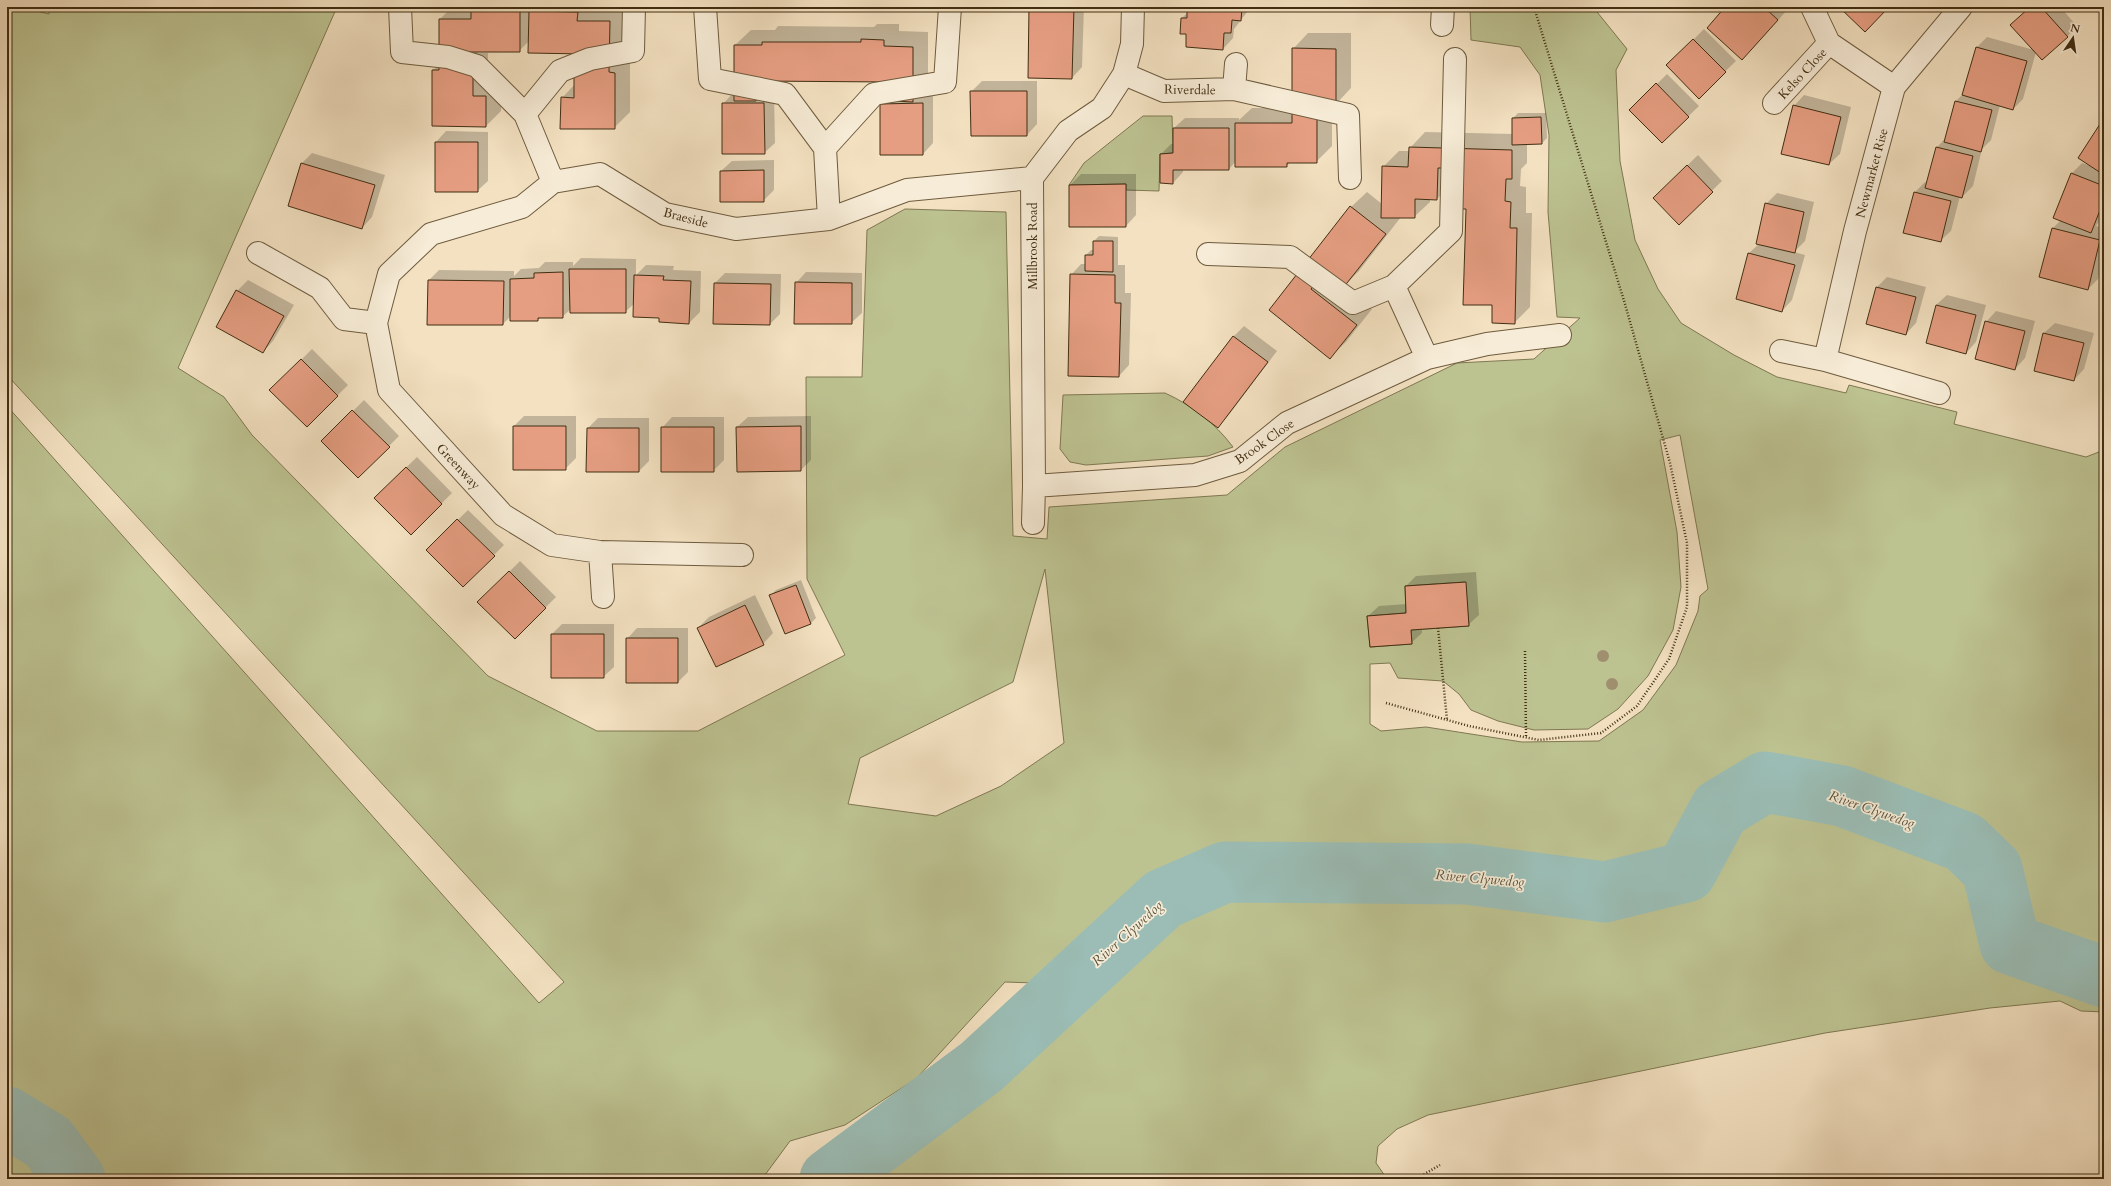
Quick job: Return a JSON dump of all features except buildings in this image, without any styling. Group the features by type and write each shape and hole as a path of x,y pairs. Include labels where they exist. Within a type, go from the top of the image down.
{"street":[{"path":"400,7 402,52 448,57 477,66 525,114 553,182"},
{"path":"525,114 560,71 590,59 633,51 634,7"},
{"path":"705,7 710,79 785,94 825,148 829,219"},
{"path":"825,148 874,94 945,82 950,7"},
{"path":"1032,178 1068,132 1102,108 1124,74 1132,44 1133,7"},
{"name":"Kelso Close","path":"1812,7 1829,43 1894,87"},
{"name":"Newmarket Rise","path":"1825,360 1855,231 1894,87 1961,7"},
{"name":"Kelso Close","path":"1774,102 1829,43"},
{"path":"1208,254 1290,257 1353,303 1394,286 1451,231 1455,58"},
{"name":"Riverdale","path":"1234,89 1236,64"},
{"name":"Riverdale","path":"1124,74 1164,91 1234,89 1348,115 1350,178"},
{"name":"Braeside","path":"376,323 389,274 431,234 522,207 553,182 600,174 665,214 736,229 829,219 908,190 1032,178"},
{"name":"Millbrook Road","path":"1032,178 1033,523"},
{"path":"258,252 320,288 344,319 376,323"},
{"path":"1394,286 1427,358"},
{"name":"Greenway","path":"376,323 389,390 503,515 552,545 600,552 742,555"},
{"name":"Brook Close","path":"1034,486 1195,475 1240,461 1287,422 1427,358 1487,344 1560,335"},
{"path":"1781,351 1825,360 1939,393"},
{"path":"600,552 603,597"}],"path":[{"path":"1386,703 1447,720 1539,740 1601,733 1637,706 1670,659 1688,607 1687,543 1670,463 1627,312 1534,7"},
{"path":"1438,628 1447,720"},
{"path":"1525,651 1526,738"},
{"path":"1416,1179 1440,1165"}],"green space":[{"path":"7,7 20,7 49,14 49,7 337,7 178,368 224,397 252,435 488,676 597,731 698,731 845,655 807,579 806,377 862,377 867,230 905,209 1006,212 1013,536 1047,539 1049,507 1227,495 1285,447 1457,363 1534,359 1580,318 1557,317 1548,212 1549,135 1540,75 1520,47 1471,40 1470,7 1593,7 1627,49 1616,70 1620,161 1635,240 1658,289 1681,323 1734,355 1777,377 1846,393 1849,385 1957,412 1954,424 2086,457 2104,450 2104,1012 2081,1011 2060,1001 1990,1008 1825,1033 1428,1115 1397,1129 1378,1146 1376,1163 1387,1179 879,1179 1060,1011 1091,975 1076,959 1072,958 1034,983 1005,982 917,1078 845,1125 790,1141 762,1179 105,1179 66,1134 7,1094 7,406 539,1003 564,982 7,375","holes":["1680,435 1708,589 1700,596 1698,611 1676,665 1643,710 1599,741 1522,742 1426,727 1381,731 1370,724 1370,664 1390,663 1398,678 1443,681 1459,694 1471,710 1498,721 1534,730 1588,729 1618,709 1648,676 1673,630 1681,587 1677,532 1660,440","1045,569 1064,743 1001,786 936,816 848,804 860,758 1013,682","1465,582 1469,626 1411,630 1412,644 1370,647 1367,616 1406,613 1405,586"]},
{"path":"1143,116 1172,116 1173,153 1160,154 1159,191 1126,190 1126,184 1069,185 1084,163"},
{"path":"1165,393 1185,403 1211,422 1233,447 1208,456 1086,465 1070,462 1060,449 1063,395"},
{"path":"7,1139 37,1156 52,1179 7,1179"}],"waterway":[{"name":"River Clywedog","path":"830,1179 981,1067 1163,899 1225,872 1467,874 1605,892 1686,872 1720,809 1765,782 1842,796 1964,842 1992,869 2010,944 2104,977"},
{"name":"River Clywedog","path":"7,1117 48,1142 75,1179"}]}
